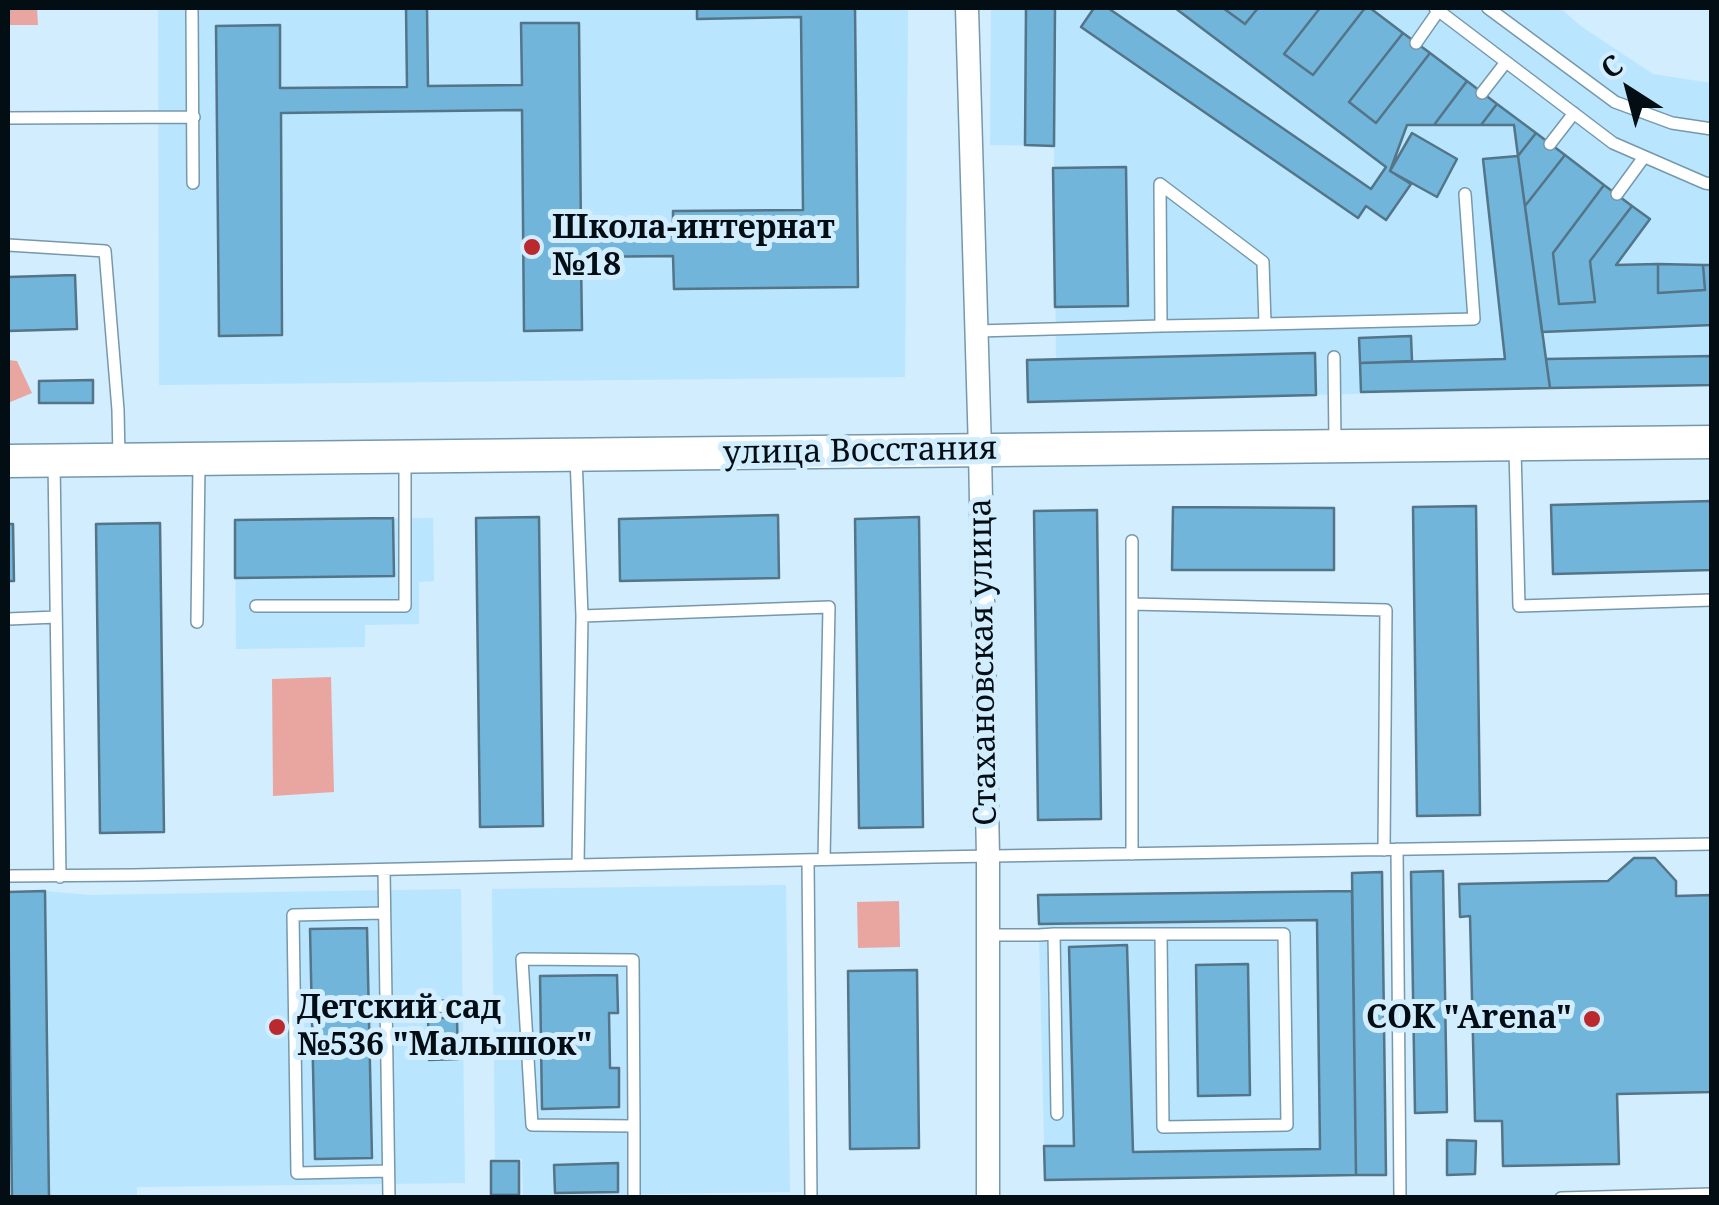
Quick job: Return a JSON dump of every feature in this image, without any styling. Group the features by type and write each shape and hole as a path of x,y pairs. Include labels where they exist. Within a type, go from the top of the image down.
{"main road":[{"name":"улица Восстания","path":"8,461 1712,442"}],"street":[{"name":"Стахановская улица","path":"968,8 988,856 988,1198"}],"lane":[{"path":"192,8 194,183"},
{"path":"1488,8 1614,102 1672,123 1712,129"},
{"path":"1416,42 1437,9 1613,143 1712,184"},
{"path":"1482,93 1506,62"},
{"path":"1550,144 1574,114"},
{"path":"8,118 194,117"},
{"path":"1617,194 1644,156"},
{"path":"1161,326 1160,184 1263,262 1264,324"},
{"path":"977,331 1474,319 1464,194"},
{"path":"8,245 106,251 119,460"},
{"path":"1334,357 1336,447"},
{"path":"1515,445 1519,606 1712,600"},
{"path":"576,455 582,616 578,865"},
{"path":"256,606 405,606 405,457"},
{"path":"197,622 199,459"},
{"path":"54,461 60,877"},
{"path":"1132,540 1132,854"},
{"path":"1132,604 1386,610 1400,1198"},
{"path":"582,616 829,606 824,859"},
{"path":"8,618 56,617"},
{"path":"8,876 1712,844"},
{"path":"808,860 811,1198"},
{"path":"384,870 389,1198"},
{"path":"384,913 293,914 293,934 298,1173 388,1171"},
{"path":"988,934 1054,934 1161,934 1284,934 1287,1125 1163,1127 1161,934"},
{"path":"1054,934 1057,1114"},
{"path":"634,1126 532,1125 522,959 634,960 634,1126 634,1198"},
{"path":"386,1007 450,1006"},
{"path":"1561,1198 1712,1194"}],"shaded area":[{"path":"8,8 37,8 38,25 8,25"},
{"name":"Школа-интернат №18","path":"158,8 908,8 905,377 159,385"},
{"path":"991,8 1560,8 1653,74 1711,83 1711,385 1028,402 1027,360 1056,358 1054,146 990,145"},
{"path":"8,360 17,361 32,393 8,403"},
{"path":"433,518 434,581 419,582 419,624 365,625 365,647 236,649 235,520"},
{"path":"331,677 334,792 273,796 272,679"},
{"path":"786,885 790,1192 523,1196 522,1159 495,1159 492,889"},
{"name":"Детский сад №536 \"Малышок\"","path":"461,889 465,1183 137,1187 137,1197 8,1197 8,892 89,895"},
{"path":"1352,891 1356,1175 1045,1180 1038,895"},
{"path":"899,901 900,947 858,948 857,902"}],"building":[{"path":"406,8 427,8 428,86 522,85 521,23 579,23 581,236 673,235 673,211 803,210 801,17 697,19 697,8 855,8 858,287 674,289 673,256 581,257 582,330 524,331 522,110 281,113 282,335 219,336 216,26 280,25 280,88 407,87"},
{"path":"1026,8 1055,8 1054,146 1025,145"},
{"path":"1094,8 1108,8 1371,189 1386,167 1175,8 1223,8 1245,24 1258,8 1320,8 1284,54 1313,75 1365,8 1370,8 1403,33 1349,102 1376,123 1430,53 1467,81 1434,125 1407,125 1390,171 1411,184 1386,220 1366,206 1358,218 1081,27"},
{"path":"1223,8 1258,8 1245,24"},
{"path":"1320,8 1365,8 1313,75 1284,54"},
{"path":"1403,33 1430,53 1376,123 1349,102"},
{"path":"1467,81 1497,104 1481,125 1434,125"},
{"path":"1497,104 1536,133 1518,156 1514,125 1481,125"},
{"path":"1412,133 1457,159 1437,197 1390,171"},
{"path":"1536,133 1565,155 1525,206 1518,156"},
{"path":"1565,155 1604,185 1553,253 1559,304 1595,302 1590,261 1632,206 1650,219 1616,265 1658,264 1658,293 1705,290 1703,265 1712,265 1712,325 1542,332 1525,206"},
{"path":"1518,156 1550,388 1361,392 1360,363 1505,359 1483,159"},
{"path":"1126,167 1128,306 1055,307 1053,168"},
{"path":"1604,185 1632,206 1590,261 1595,302 1559,304 1553,253"},
{"path":"1658,264 1703,265 1705,290 1658,293"},
{"path":"75,275 77,329 8,331 8,277"},
{"path":"1411,336 1412,361 1360,363 1359,338"},
{"path":"1315,353 1316,395 1028,402 1027,360"},
{"path":"1712,356 1712,385 1550,388 1546,359"},
{"path":"93,380 93,403 39,403 39,381"},
{"path":"1712,501 1712,570 1553,574 1551,505"},
{"path":"1476,506 1480,815 1417,816 1413,507"},
{"path":"1173,507 1334,508 1334,570 1172,570"},
{"path":"1097,510 1101,819 1038,820 1034,511"},
{"path":"778,515 779,578 620,581 619,519"},
{"path":"539,517 543,826 480,827 476,518"},
{"path":"919,517 923,827 859,828 855,519"},
{"path":"393,518 394,576 235,578 235,520"},
{"path":"160,523 164,832 100,833 96,524"},
{"path":"8,524 13,524 14,581 8,581"},
{"name":"СОК \"Arena\"","path":"1634,858 1655,858 1676,881 1676,896 1712,895 1712,1092 1617,1094 1619,1164 1503,1166 1502,1121 1475,1121 1470,916 1460,917 1459,884 1608,881"},
{"path":"1443,871 1447,1112 1415,1113 1411,872"},
{"path":"1382,872 1386,1175 1356,1175 1352,873"},
{"path":"45,891 49,1198 12,1198 8,892"},
{"path":"1352,891 1356,1175 1045,1180 1044,1146 1074,1146 1069,947 1127,945 1133,1152 1320,1149 1317,920 1039,924 1038,895"},
{"path":"367,928 372,1158 315,1159 310,929"},
{"path":"1248,964 1250,1095 1198,1096 1196,965"},
{"path":"917,970 919,1148 850,1149 848,971"},
{"path":"617,975 618,1013 609,1013 610,1068 619,1068 619,1107 542,1109 540,976"},
{"path":"428,1018 457,1018 458,1059 429,1060"},
{"path":"1447,1140 1476,1141 1475,1174 1447,1175"},
{"path":"491,1161 519,1161 519,1195 491,1195"},
{"path":"618,1163 618,1192 555,1193 554,1165"}],"place":[{"name":"Школа-интернат №18","path":"532,247"},
{"name":"СОК \"Arena\"","path":"1592,1019"},
{"name":"Детский сад №536 \"Малышок\"","path":"277,1027"}]}
